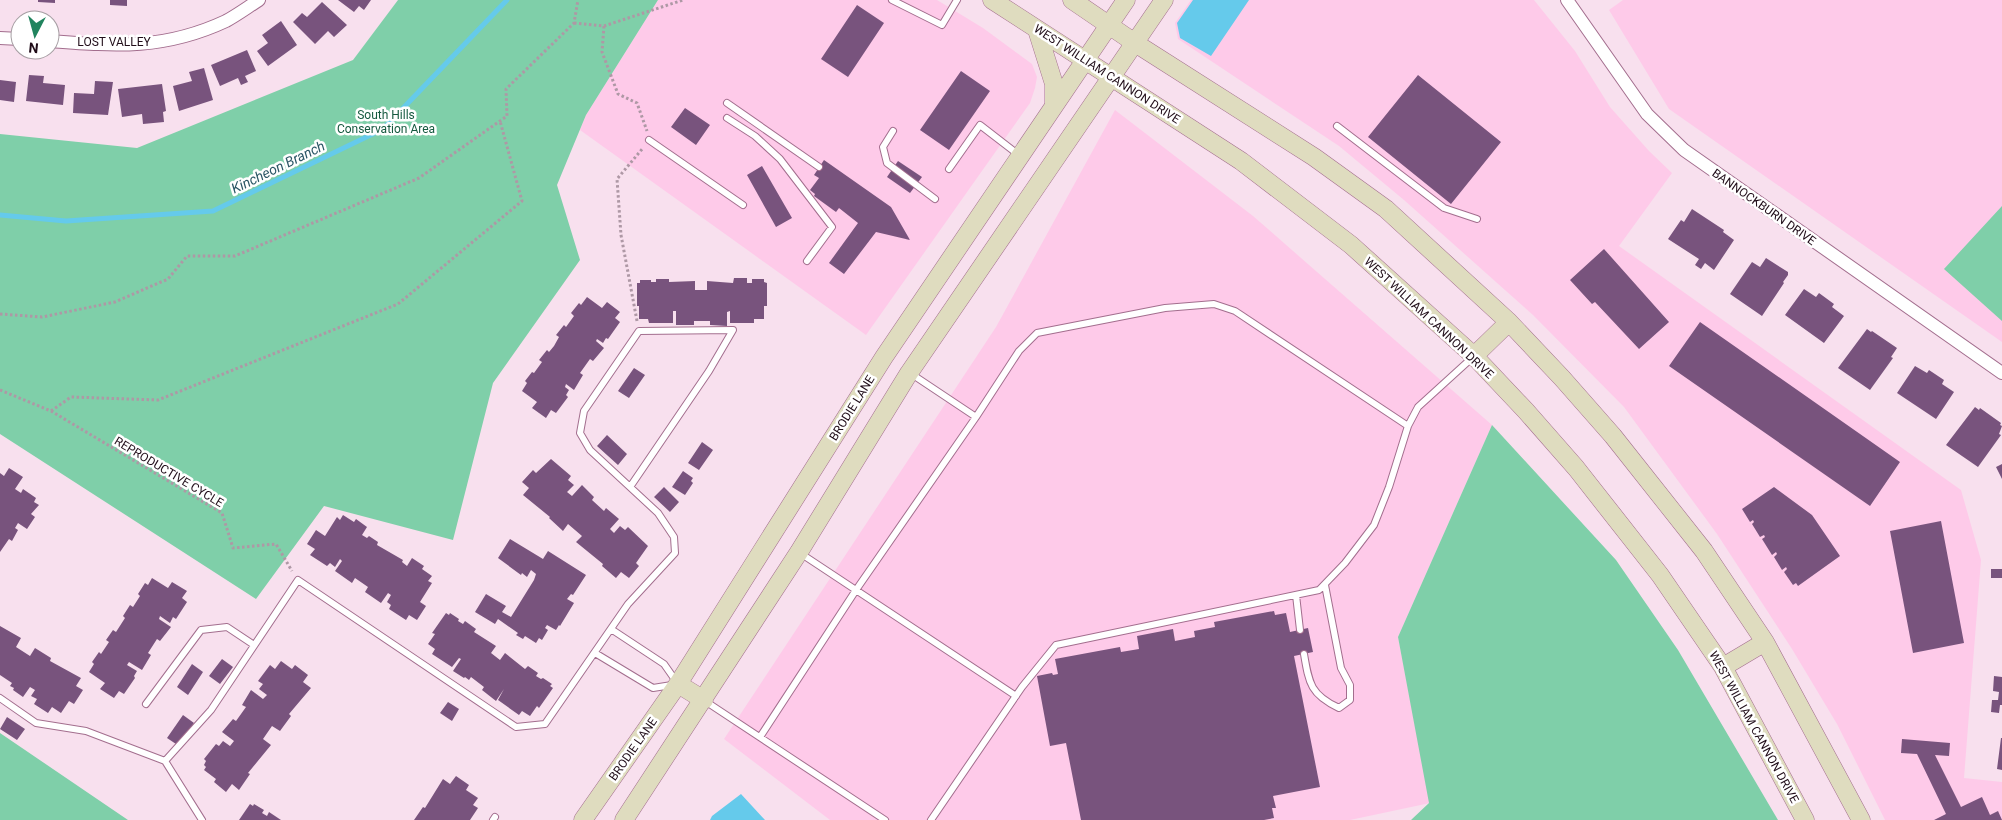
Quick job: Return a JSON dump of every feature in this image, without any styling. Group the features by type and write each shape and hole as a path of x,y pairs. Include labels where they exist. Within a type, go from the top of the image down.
{"main road":[{"name":"WEST WILLIAM CANNON DRIVE","path":"992,0 1241,161 1351,245 1474,356 1576,468 1660,575 1723,667 1805,820"},
{"path":"1072,0 1292,145 1314,157 1386,208 1509,322 1613,436 1704,551 1765,642 1861,820"},
{"name":"BRODIE LANE","path":"583,820 678,684 884,358 1126,0"},
{"path":"624,820 799,552 909,373 1164,0"},
{"path":"1037,30 1054,84 1054,106"},
{"path":"1474,356 1509,322"},
{"path":"1723,667 1765,642"},
{"path":"678,684 704,700"}],"street":[{"name":"LOST VALLEY","path":"60,42 100,45 144,44 184,37 228,20 258,0"},
{"name":"BANNOCKBURN DRIVE","path":"1575,2 1647,114 1684,150 2002,372"}],"lane":[{"path":"892,0 942,25 957,0"},
{"path":"727,103 819,167"},
{"path":"727,118 755,136 780,159 832,227 807,261"},
{"path":"949,169 980,125 1020,156"},
{"path":"1337,126 1444,208 1477,219"},
{"path":"893,131 883,147 886,164 935,199"},
{"path":"649,140 743,205"},
{"path":"760,737 856,590 976,417 1019,350 1037,333 1165,308 1214,304 1235,311 1408,426"},
{"path":"165,761 211,710 298,580 516,727 546,724 628,604 675,553 674,537 658,513 590,450 580,433 584,411 639,331 733,330 709,371 630,486"},
{"path":"932,820 1016,696 1056,645 1319,590 1325,585 1345,563 1374,525 1408,426 1418,407 1474,356"},
{"path":"909,373 976,417"},
{"path":"799,552 1016,696"},
{"path":"1304,654 1309,682 1323,701 1340,708 1350,700 1350,685 1340,668 1325,585"},
{"path":"1296,595 1300,630"},
{"path":"146,704 201,630 227,627 254,646"},
{"path":"594,653 653,688 678,684 664,664 611,629"},
{"path":"0,698 36,723 86,731 165,761 202,820"},
{"path":"704,700 885,820"}],"path":[{"path":"0,314 42,317 115,302 168,279 187,256 235,256 419,178 507,116 506,89 574,23 578,0"},
{"path":"574,23 604,26 683,0"},
{"path":"604,26 602,52 618,94 637,104 649,140 617,179 621,235 639,331"},
{"path":"51,412 71,397 158,400 398,304 522,201 500,122"},
{"name":"REPRODUCTIVE CYCLE","path":"0,390 51,412 222,513 233,548 276,544 298,580"}],"shaded area":[{"path":"658,0 937,0 983,28 1032,64 1037,77 1030,103 866,335 580,130 586,115"},
{"path":"1191,0 1534,0 1575,51 1610,107 1649,151 1672,173 1619,246 1961,490 1981,560 1964,778 2002,782 2002,820 1885,820 1837,724 1792,649 1717,534 1624,407 1533,315 1404,200 1339,146 1178,39 1175,23"},
{"path":"1623,0 2002,0 2002,342 1669,109 1609,10"},
{"path":"1115,110 1253,216 1492,425 1398,637 1430,803 1350,820 830,820 724,739 996,327"}],"green space":[{"name":"South Hills Conservation Area","path":"398,0 658,0 586,115 557,185 580,260 493,383 453,540 324,506 256,599 0,434 0,134 137,148 353,60"},
{"path":"2002,206 2002,321 1944,269"},
{"path":"1492,425 1616,560 1678,650 1778,820 1411,820 1429,803 1398,637"},
{"path":"0,733 128,820 0,820"}],"water":[{"path":"1193,0 1249,0 1211,56 1180,38 1177,23"},
{"path":"741,794 765,820 710,820 712,816"}],"building":[{"path":"38,0 55,0 55,3 38,2"},
{"path":"110,0 127,0 127,6 110,5"},
{"path":"338,0 371,0 364,10 359,6 354,12"},
{"path":"322,2 347,25 334,37 328,31 315,44 293,22 302,13 307,17"},
{"path":"857,5 884,23 848,77 821,59"},
{"path":"281,21 297,45 268,66 257,51 268,43 262,35"},
{"path":"247,50 256,71 245,76 248,82 241,85 238,78 220,86 211,65"},
{"path":"204,68 213,100 179,111 173,86 192,81 189,72"},
{"path":"961,71 990,91 949,150 920,130"},
{"path":"29,75 44,76 43,83 65,85 63,105 26,101"},
{"path":"1418,75 1501,142 1451,204 1368,137"},
{"path":"0,80 16,82 14,102 0,100"},
{"path":"95,81 113,82 108,115 73,113 74,93 94,94"},
{"path":"162,84 166,111 163,112 164,122 143,124 142,114 122,117 118,89"},
{"path":"685,108 710,125 696,145 671,127"},
{"path":"824,160 891,207 910,240 876,232 844,274 829,263 858,223 839,208 836,212 814,196 815,194 810,190 819,178 814,175"},
{"path":"898,161 922,177 910,193 887,177"},
{"path":"762,166 792,218 776,227 747,175"},
{"path":"1692,209 1724,230 1723,232 1734,240 1714,270 1705,263 1701,269 1695,265 1699,259 1668,239 1681,220 1684,222"},
{"path":"1604,249 1669,322 1639,349 1595,302 1592,304 1570,280"},
{"path":"1766,258 1788,272 1788,275 1762,316 1730,294 1752,262 1760,267"},
{"path":"734,278 747,278 747,283 752,283 752,279 764,279 764,282 767,283 767,306 764,306 764,319 754,319 754,323 730,323 730,311 727,312 727,326 710,325 710,321 694,321 694,325 676,325 676,311 673,311 673,323 649,323 648,319 639,319 637,283 640,283 640,280 651,280 651,282 656,282 656,279 669,279 669,282 695,281 695,290 707,290 707,281 733,283"},
{"path":"1804,289 1816,297 1819,293 1834,304 1832,307 1844,316 1824,343 1785,315"},
{"path":"587,297 602,308 607,302 620,312 615,318 620,322 603,343 597,339 596,341 604,348 593,361 590,359 580,373 583,375 574,390 566,384 565,387 569,390 566,395 568,397 556,413 551,410 546,418 532,408 537,402 522,391 527,383 525,381 542,362 539,360 547,350 549,352 554,346 559,337 556,335 564,325 566,327 574,316 571,313"},
{"path":"1700,322 1900,462 1870,506 1669,366"},
{"path":"1867,329 1897,348 1891,357 1893,358 1870,390 1838,368"},
{"path":"1915,366 1927,373 1929,370 1944,380 1942,384 1954,392 1936,419 1897,393"},
{"path":"634,368 645,375 629,398 618,391"},
{"path":"1975,407 1979,410 1980,408 2001,423 2000,425 2002,426 1999,434 2001,435 1978,467 1946,445"},
{"path":"607,435 627,454 618,465 597,446"},
{"path":"702,442 713,450 699,470 688,463"},
{"path":"551,459 571,476 568,480 574,485 567,492 572,496 582,485 594,497 592,500 604,511 606,508 619,519 610,529 614,533 620,526 625,530 628,527 648,546 636,563 639,566 629,578 621,572 616,578 602,566 603,564 576,542 582,536 568,524 563,531 550,517 523,495 529,488 522,482 533,470 536,473"},
{"path":"2002,464 2002,479 1996,467"},
{"path":"9,468 23,477 15,489 21,493 23,489 36,498 34,502 39,505 31,514 35,517 27,529 18,523 15,528 18,530 12,541 9,539 0,552 0,473 4,476"},
{"path":"683,471 693,478 691,481 693,483 685,495 672,487"},
{"path":"664,487 679,502 670,512 654,497"},
{"path":"1774,487 1812,515 1840,556 1798,586 1796,583 1793,585 1784,572 1787,569 1786,567 1782,570 1774,557 1777,554 1776,552 1772,555 1762,539 1765,537 1764,535 1760,537 1752,524 1753,520 1750,522 1742,509"},
{"path":"343,515 354,522 356,519 367,527 362,535 367,538 369,536 378,542 377,545 403,560 402,562 407,566 412,558 424,566 422,569 432,576 428,581 432,583 420,602 426,606 417,620 409,615 406,620 389,609 391,605 387,602 391,595 388,593 381,603 365,592 368,587 355,578 352,583 335,571 342,561 340,559 335,567 330,563 327,566 310,555 315,549 307,544 316,530 325,536 337,517 340,520"},
{"path":"1941,521 1964,643 1913,653 1890,531"},
{"path":"510,539 543,559 548,551 586,575 573,595 571,594 567,599 574,603 560,626 556,630 547,625 545,628 548,630 542,640 539,638 536,643 525,636 523,639 516,635 518,633 498,619 495,624 475,612 486,594 506,606 502,612 511,617 534,580 536,574 531,570 527,577 522,573 521,575 498,558"},
{"path":"1991,569 2002,569 2002,578 1991,578"},
{"path":"152,578 168,588 172,582 187,591 182,598 187,602 176,619 173,617 170,623 160,616 159,619 171,627 160,641 157,639 148,653 151,655 142,670 129,662 127,665 137,671 134,676 135,678 124,694 119,691 114,698 100,689 105,683 89,672 94,664 92,662 99,652 101,654 109,642 106,640 113,630 116,632 125,618 123,616 130,605 133,607 145,583 148,585"},
{"path":"1274,611 1275,615 1286,613 1290,632 1308,628 1313,652 1294,656 1320,787 1273,796 1276,808 1272,808 1274,818 1264,820 1081,820 1066,743 1050,746 1037,676 1052,673 1053,675 1058,674 1055,659 1120,647 1121,652 1139,649 1137,636 1173,629 1175,641 1195,637 1194,631 1215,627 1214,622"},
{"path":"446,613 449,615 450,613 463,624 465,621 476,629 474,632 496,646 491,653 500,660 505,653 525,669 528,666 538,673 536,676 552,684 550,686 553,688 539,708 537,706 530,716 522,711 519,715 498,700 504,689 496,701 482,690 484,687 471,677 469,680 453,671 461,659 459,658 452,667 432,654 435,649 428,644 435,634 432,633"},
{"path":"0,626 21,638 16,647 30,656 35,648 51,658 50,661 81,678 76,686 83,690 74,704 69,701 61,713 52,707 48,713 34,704 37,699 31,696 35,690 30,687 23,697 13,690 14,688 10,686 12,683 0,675"},
{"path":"222,659 233,667 220,684 209,676"},
{"path":"281,661 292,669 295,665 308,675 303,682 311,688 289,714 291,716 280,731 272,726 263,739 271,745 248,773 250,774 239,790 232,784 226,792 214,782 216,779 204,770 206,761 204,759 216,744 219,746 223,741 230,746 234,741 222,732 233,719 236,721 246,707 242,705 251,690 263,699 267,695 259,689 263,684 258,681 270,665 275,669"},
{"path":"192,664 203,672 188,695 177,687"},
{"path":"1994,676 2002,677 2002,705 2000,705 1999,713 1991,712 1992,700 1998,700 1999,692 1993,691"},
{"path":"448,702 459,709 452,721 440,713"},
{"path":"183,715 194,723 179,746 167,738"},
{"path":"7,717 25,729 17,740 0,729"},
{"path":"2002,738 2002,770 1997,769"},
{"path":"1902,739 1950,743 1949,756 1935,755 1961,807 1982,797 1990,815 1998,811 2002,820 1934,820 1946,814 1917,754 1901,753"},
{"path":"456,776 469,785 466,790 478,798 473,805 478,808 470,820 414,820 423,807 425,808 443,779 450,784"},
{"path":"250,804 253,806 254,804 264,810 262,813 267,816 269,812 281,820 239,820"}],"waterway":[{"name":"Kincheon Branch","path":"0,215 66,221 213,211 383,129 507,0"}]}
